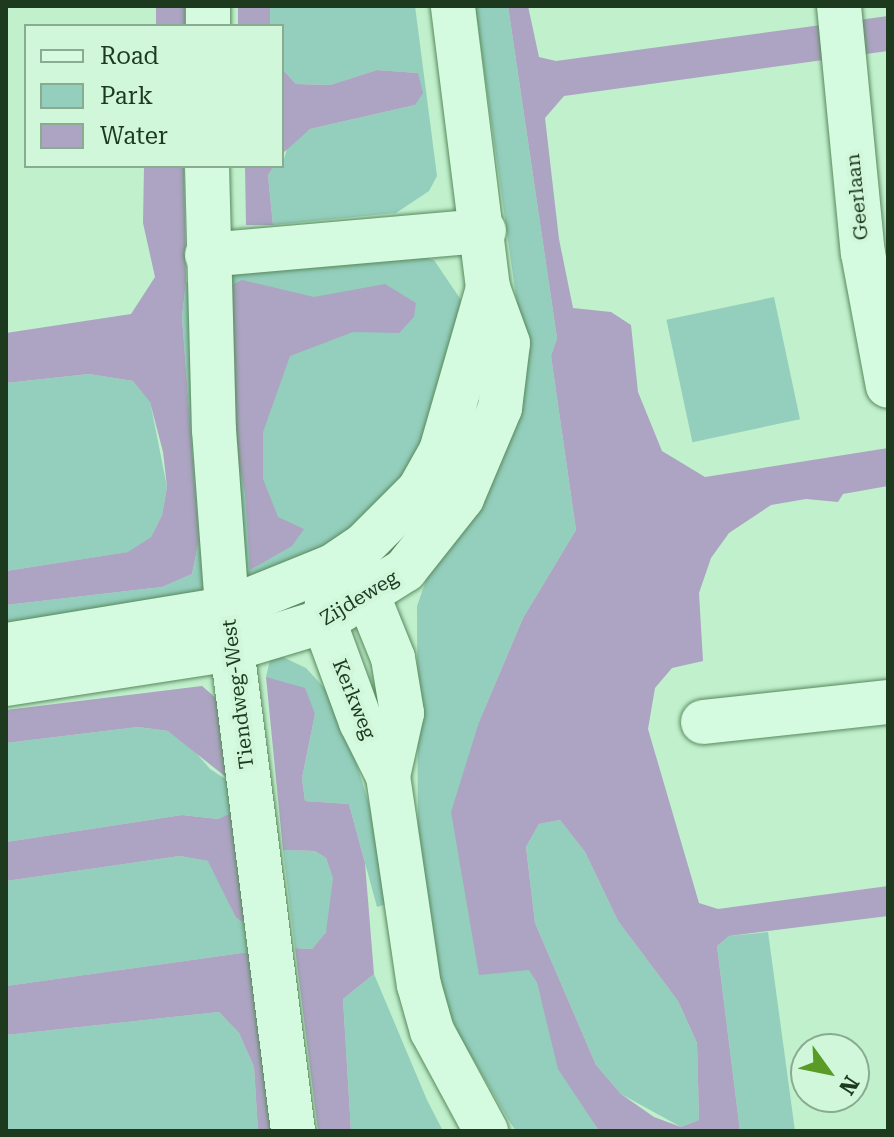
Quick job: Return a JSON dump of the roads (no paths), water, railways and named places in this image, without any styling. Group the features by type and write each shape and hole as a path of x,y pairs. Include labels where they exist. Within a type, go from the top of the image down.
{"street":[{"name":"Zijdeweg","path":"6,645 324,621 405,570 462,498 500,408 508,343 488,288 484,231 453,6"},
{"name":"Geerlaan","path":"839,6 875,251 888,386"},
{"name":"Tiendweg-West","path":"207,168 207,255 229,629 293,1131"},
{"path":"207,255 484,231"},
{"name":"Zijdeweg","path":"6,684 229,629 333,566 385,527 419,490 441,451 488,288"},
{"name":"Kerkweg","path":"333,566 368,596 393,658 402,713 388,776"},
{"name":"Kerkweg","path":"333,566 324,621 361,722 388,776 419,985 432,1031 486,1131"},
{"path":"703,722 888,702"}],"water":[{"path":"156,6 185,6 185,24 156,24"},
{"path":"238,6 270,6 270,24 238,24"},
{"path":"508,6 528,6 539,57 556,61 888,16 888,51 564,96 545,118 559,239 573,308 611,312 631,325 638,392 662,451 705,477 888,448 888,486 843,494 838,502 806,499 771,505 729,533 711,558 699,593 703,661 672,668 655,688 648,729 699,903 718,909 888,886 888,916 729,936 717,946 740,1131 599,1131 558,1069 537,983 529,970 479,975 451,812 479,722 523,618 576,530 551,356 557,338","holes":["560,820 585,852 618,921 678,1001 697,1043 699,1120 681,1127 654,1117 621,1094 596,1065 535,923 526,847 539,824"]},
{"path":"377,70 418,73 423,93 415,105 310,129 284,152 284,71 296,84 330,85"},
{"path":"144,168 184,168 186,282 182,317 199,540 192,574 162,587 6,605 6,571 128,552 151,537 162,515 167,487 163,452 150,402 133,381 89,374 6,383 6,333 131,314 155,277 143,223"},
{"path":"245,168 273,168 268,175 273,225 246,225"},
{"path":"242,280 314,297 385,284 416,303 414,317 399,333 353,332 290,356 263,432 263,479 278,517 304,529 292,546 250,570 245,493 232,429 223,289"},
{"path":"266,677 305,688 315,714 302,778 305,801 349,804 365,863 374,974 343,999 351,1131 318,1131 295,948 312,949 326,932 333,879 326,858 315,851 283,850"},
{"path":"202,686 230,710 241,789 168,731 138,727 6,743 6,710"},
{"path":"243,805 260,933 236,918 208,861 180,856 6,881 6,842 182,815 218,819"},
{"path":"264,950 277,1131 258,1131 254,1067 239,1033 219,1012 6,1035 6,986"}]}
